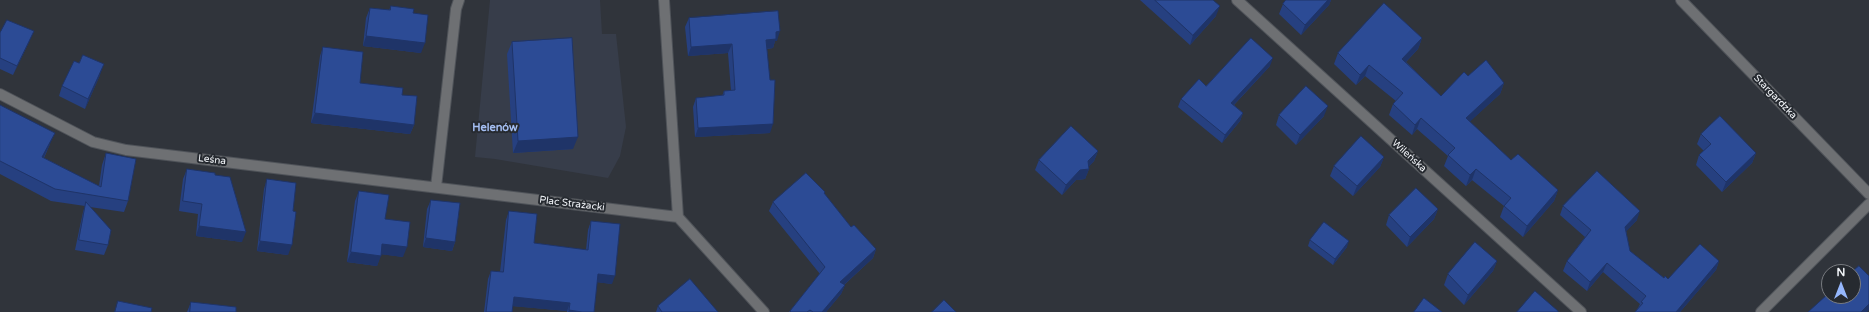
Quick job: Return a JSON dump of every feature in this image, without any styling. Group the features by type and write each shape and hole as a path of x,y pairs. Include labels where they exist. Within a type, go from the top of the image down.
{"street":[{"path":"436,187 456,9 459,0"},
{"path":"664,0 678,217 764,312"},
{"name":"Wileńska","path":"1237,0 1581,312"},
{"name":"Stargardzka","path":"1681,0 1869,194"},
{"name":"Leśna","path":"0,94 94,142 126,150 436,187"},
{"name":"Plac Strażacki","path":"436,187 678,217"},
{"path":"1761,312 1869,204"}],"shaded area":[{"path":"490,0 600,0 602,34 616,34 626,127 620,156 608,178 475,157"}],"building":[{"path":"1155,0 1213,0 1220,6 1193,35"},
{"path":"1286,0 1328,0 1305,25 1283,4"},
{"path":"1384,3 1422,38 1402,59 1441,96 1464,72 1468,76 1486,60 1504,83 1466,118 1511,160 1518,154 1558,190 1527,226 1504,206 1511,198 1476,169 1470,175 1448,155 1455,148 1421,118 1415,125 1393,104 1403,93 1369,65 1360,75 1338,53"},
{"path":"391,6 414,9 413,13 428,15 425,43 366,36 370,8 390,10"},
{"path":"778,11 780,31 776,32 776,39 766,40 770,80 775,80 773,124 698,128 696,98 724,95 724,91 735,90 732,44 691,47 689,18"},
{"path":"7,20 34,31 17,66 0,58 0,33"},
{"path":"572,38 578,137 518,141 512,42"},
{"path":"1251,38 1273,58 1231,103 1243,113 1225,135 1181,99 1199,79 1206,86"},
{"path":"323,47 363,52 360,83 403,88 402,95 417,96 414,125 315,113"},
{"path":"83,55 104,64 88,99 62,86 74,61 79,63"},
{"path":"1306,86 1328,106 1300,135 1279,115"},
{"path":"0,105 55,133 42,157 101,187 106,153 136,159 128,201 55,189 0,161"},
{"path":"1720,116 1756,153 1726,182 1699,155 1711,144 1701,134"},
{"path":"1071,126 1098,151 1088,161 1089,169 1080,170 1066,185 1039,160"},
{"path":"1361,136 1384,157 1357,186 1334,166"},
{"path":"187,169 230,177 246,232 199,226 202,204 183,201"},
{"path":"1597,171 1640,211 1625,227 1630,251 1664,278 1665,276 1668,279 1700,244 1719,261 1676,312 1635,312 1643,303 1641,302 1646,296 1607,263 1590,282 1567,261 1591,230 1563,206"},
{"path":"806,173 825,192 824,193 851,227 854,225 876,249 840,282 845,285 822,312 813,312 810,310 807,312 790,311 825,267 773,202"},
{"path":"267,179 296,183 293,211 296,212 292,245 260,241"},
{"path":"1416,188 1438,209 1410,237 1389,215"},
{"path":"359,191 389,195 385,219 410,222 407,247 382,244 381,256 351,252"},
{"path":"431,200 460,203 455,242 426,238"},
{"path":"86,202 111,230 108,245 79,240"},
{"path":"509,211 537,214 534,243 588,250 591,221 620,224 615,276 598,274 594,312 569,310 570,303 514,297 512,312 486,312 491,271 503,272"},
{"path":"1324,222 1349,241 1335,259 1310,240"},
{"path":"1475,242 1497,261 1468,295 1448,274"},
{"path":"1861,268 1869,276 1869,304 1861,312 1808,312 1821,300 1821,304 1861,304"},
{"path":"690,279 718,312 662,312 658,306"},
{"path":"1535,291 1558,311 1558,312 1517,312"},
{"path":"1424,298 1442,312 1414,312"},
{"path":"944,300 956,312 932,312"},
{"path":"118,301 152,308 151,312 115,312"},
{"path":"191,302 236,307 236,312 190,312"}],"district":[{"name":"Helenów","path":"495,128"}]}
